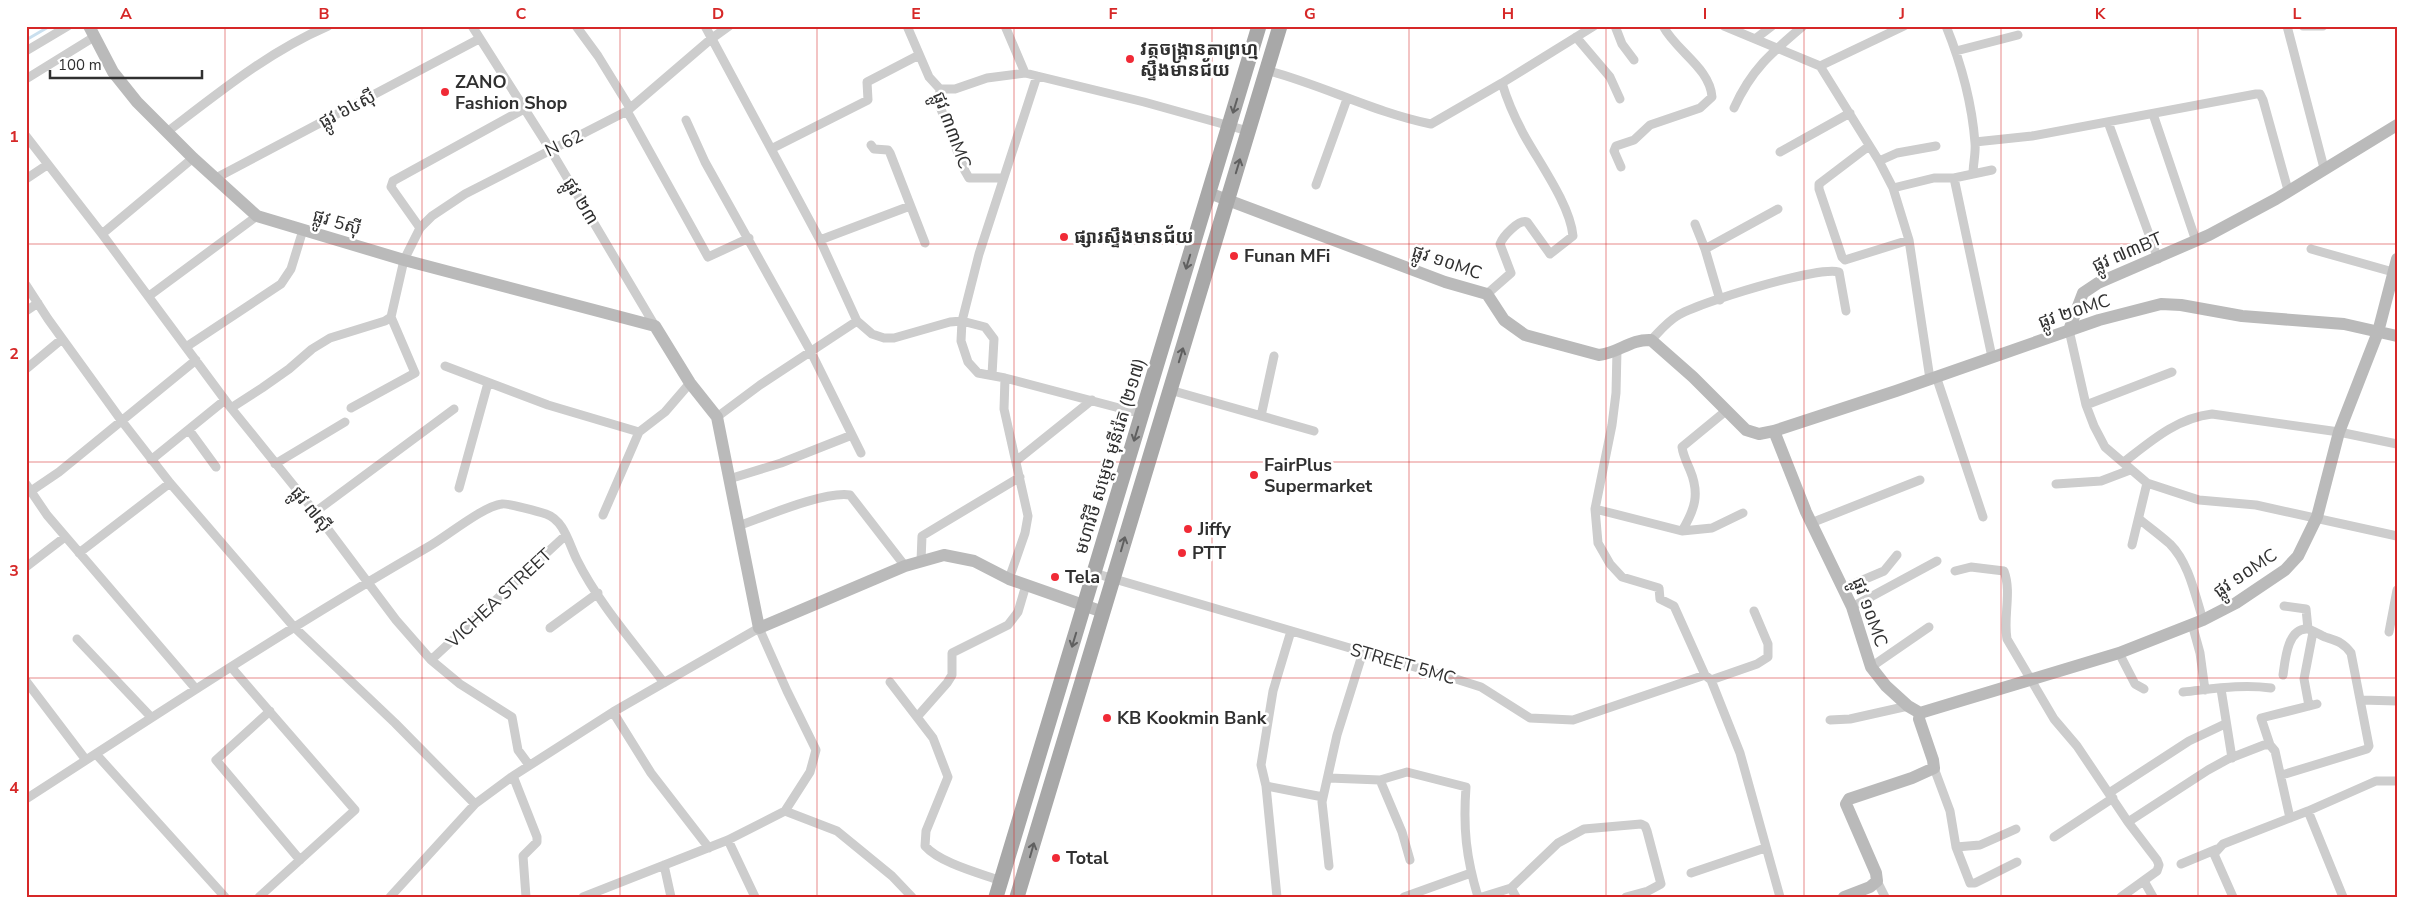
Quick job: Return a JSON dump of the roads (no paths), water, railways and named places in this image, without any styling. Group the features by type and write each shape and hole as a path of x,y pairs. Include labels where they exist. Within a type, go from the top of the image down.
{"main road":[{"name":"មហាវិថី សម្តេច មុនីរ៉េត (២១៧)","path":"996,897 1259,26"},
{"path":"1017,897 1280,26"}],"street":[{"path":"26,51 68,26"},
{"path":"167,132 283,48 328,26"},
{"name":"ផ្លូវ ២៣","path":"472,26 550,149 655,326"},
{"path":"576,26 598,56 629,110 708,257 749,238"},
{"path":"704,26 820,240 857,321 872,334 884,338 894,338 950,322 962,321 985,327 994,339 992,375"},
{"name":"N 62","path":"391,317 404,260 420,228 432,216 465,194 629,110 711,39 729,26"},
{"name":"ផ្លូវ ៣៣MC","path":"906,26 929,77 940,89 939,104 970,178 1002,178"},
{"path":"1005,26 1025,72"},
{"path":"1266,70 1404,118 1431,124 1502,84 1594,26"},
{"path":"1615,26 1622,44 1634,60"},
{"path":"1621,167 1614,148 1634,140 1650,125 1700,108 1712,97 1711,88 1703,72 1670,39 1663,26"},
{"path":"1724,26 1820,66 1894,188 1909,240 1933,378 1983,517"},
{"path":"1754,39 1772,26"},
{"path":"1734,108 1749,78 1776,49 1802,26"},
{"path":"1820,66 1904,26"},
{"path":"1946,26 1956,50 1967,90 1975,142 1973,174"},
{"path":"2287,26 2324,168"},
{"path":"2303,26 2323,26"},
{"path":"26,79 91,32"},
{"name":"ផ្លូវ 5ស៊ី","path":"91,32 113,72 137,102 193,158 256,216 404,260 655,326"},
{"path":"1956,50 2018,35"},
{"path":"1576,37 1610,78 1620,99"},
{"name":"ផ្លូវ ៦៤ស៊ី","path":"216,178 479,39"},
{"path":"771,149 868,100 867,82 919,55"},
{"path":"940,89 955,89 987,78 1025,72 1248,131"},
{"path":"1038,76 1002,178 979,254 962,321 961,341 968,362 978,373 1005,378 1142,414"},
{"path":"1487,294 1511,273 1500,244 1502,238 1521,223 1527,222 1550,254 1573,236 1565,210 1536,152 1522,132 1502,84"},
{"path":"1975,142 2032,136 2260,94 2288,190"},
{"path":"1316,186 1348,99"},
{"path":"420,228 391,187 393,181 524,109"},
{"path":"1780,152 1850,113"},
{"path":"2153,114 2196,241"},
{"path":"686,120 705,162 811,352 861,453"},
{"path":"2108,122 2158,258"},
{"name":"ផ្លូវ ៧៣BT","path":"2069,330 2083,293 2114,275 2196,241 2288,190 2397,125"},
{"name":"ផ្លូវ ៧ស៊ី","path":"26,136 149,296 231,408 315,512 396,620 431,660 481,700 512,717 518,750 529,765"},
{"path":"871,145 874,149 888,150 890,153 925,243"},
{"path":"1774,431 1759,434 1746,430 1651,340 1676,316 1691,309 1772,282 1824,272 1839,272 1845,269 1844,260 1819,189 1819,184 1869,146"},
{"path":"1879,161 1897,153 1936,146"},
{"path":"102,234 193,158"},
{"path":"26,180 47,165"},
{"path":"1894,188 1934,178 1954,178 1992,170"},
{"path":"1954,178 1992,357"},
{"name":"ផ្លូវ ១០MC","path":"1209,193 1228,198 1445,282 1487,294 1504,320 1525,335 1599,355 1608,354 1635,341 1651,340"},
{"path":"820,240 910,206"},
{"path":"1705,248 1778,209"},
{"path":"149,296 256,216"},
{"path":"1695,224 1705,248 1720,300"},
{"path":"186,346 281,284 291,269 303,230"},
{"path":"1844,260 1909,240"},
{"path":"2311,249 2396,264"},
{"name":"ផ្លូវ ១០MC","path":"1774,431 1811,523 1852,606 1871,667 1886,686 1908,706 1920,713 2119,653 2198,622 2236,603 2285,570 2298,556 2317,517 2339,432 2378,332 2396,264"},
{"path":"1839,272 1846,311"},
{"path":"26,285 62,338 151,460 294,627 475,804"},
{"path":"26,311 38,303"},
{"name":"ផ្លូវ ២០MC","path":"1774,431 2069,330 2125,312 2161,304 2181,305 2242,316 2344,324 2397,336"},
{"path":"231,408 282,374 312,349 330,338 350,330 370,326 391,317 415,373 351,408"},
{"path":"717,417 857,321"},
{"path":"583,897 728,840 785,810 810,772 816,750 759,628 717,417 690,383 655,326"},
{"path":"2069,330 2086,405 2105,447 2147,483 2199,500 2256,505 2397,536"},
{"path":"26,368 62,338"},
{"path":"1617,350 1616,394 1612,425 1596,509 1598,543 1610,564 1622,578 1660,589 1660,599 1674,606 1708,677 1740,752 1780,897"},
{"path":"1261,416 1274,356"},
{"path":"196,360 59,472 28,488 79,554 196,689"},
{"path":"445,366 548,405 639,432"},
{"path":"2086,405 2172,372"},
{"path":"1005,378 1004,409 1028,516 1025,533 1009,579"},
{"path":"459,488 488,383"},
{"path":"603,515 639,432 666,412 690,383"},
{"path":"1170,390 1314,431"},
{"path":"151,460 225,400"},
{"path":"1016,461 1092,400"},
{"path":"315,512 454,409"},
{"path":"1682,531 1689,519 1696,494 1696,484 1682,447 1727,410"},
{"path":"2124,462 2154,438 2182,422 2198,416 2212,414 2339,432 2397,444"},
{"path":"275,464 345,422"},
{"path":"189,430 216,467"},
{"path":"729,479 781,463 852,435"},
{"path":"2056,484 2101,481 2130,470"},
{"path":"921,561 920,539 926,533 1020,478"},
{"path":"1811,523 1920,480"},
{"path":"79,554 170,483"},
{"path":"2132,545 2147,483"},
{"path":"738,526 836,495 850,495 905,566"},
{"path":"26,799 294,627 486,510 503,504 545,514 555,519 566,535 580,566 664,683"},
{"path":"1596,509 1682,531 1712,528 1743,513"},
{"path":"2139,519 2170,545 2181,560 2190,578 2198,622 2205,690"},
{"name":"VICHEA STREET","path":"431,660 566,535"},
{"path":"26,567 65,537"},
{"path":"1844,588 1884,571 1897,555"},
{"path":"390,897 475,804 529,765 613,712 759,628 905,566 944,556 974,561 1009,579 1084,607 1103,612"},
{"path":"1852,606 1937,561"},
{"path":"1955,571 1971,567 2004,571 2008,580 2006,640 2054,719 2077,746 2159,865 2157,871 2144,882 2121,897"},
{"name":"STREET 5MC","path":"1094,573 1481,687 1530,718 1574,720 1708,677 1757,664 1768,658 1768,644 1754,611"},
{"path":"917,717 952,675 952,654 1008,625 1018,612 1026,585"},
{"path":"2388,632 2397,590"},
{"path":"550,628 598,593"},
{"path":"2284,606 2306,609 2310,631 2304,679 2313,705 2261,718 2270,745 2275,751 2282,775 2290,818"},
{"path":"1871,667 1929,627"},
{"path":"1277,897 1266,786 1261,764 1273,691 1291,631"},
{"path":"2282,775 2368,748 2361,700 2351,653 2345,645 2310,631 2293,636 2286,656 2283,675"},
{"path":"77,638 151,717"},
{"path":"1329,866 1322,817 1323,797 1329,778 1337,734 1363,652"},
{"path":"2119,653 2135,684 2144,689"},
{"path":"230,667 356,810 259,897"},
{"path":"26,681 86,760"},
{"path":"890,682 933,738 948,776 926,832 925,846 931,853 945,860 1001,881"},
{"path":"2183,692 2256,686 2271,688"},
{"path":"2221,689 2225,724 2232,758"},
{"path":"2361,700 2397,701"},
{"path":"1830,720 1850,719 1908,706"},
{"path":"270,711 216,760 300,860"},
{"path":"613,712 656,780 709,848"},
{"path":"1920,713 1919,719 1950,811 1956,847 1970,883 1975,883 2016,862"},
{"path":"2054,837 2189,741 2225,724"},
{"path":"2128,822 2208,770 2264,745 2270,745"},
{"path":"96,754 225,897"},
{"path":"1885,897 1877,882 1876,873 1846,804 1849,799 1912,778 1934,768"},
{"path":"1329,778 1380,780 1407,772 1466,787 1464,832 1470,873 1478,897"},
{"path":"513,776 537,837 537,842 523,856 526,897"},
{"path":"1380,780 1402,832 1410,860"},
{"path":"2182,864 2223,844 2376,782 2397,781"},
{"path":"1266,786 1323,797"},
{"path":"785,810 837,831 892,876 912,897"},
{"path":"2308,811 2343,897"},
{"path":"1482,897 1511,888 1558,843 1584,829 1641,824 1645,826 1647,831 1661,884 1648,891 1626,897"},
{"path":"1956,847 1980,846 2016,829"},
{"path":"728,840 755,897"},
{"path":"1691,873 1765,848"},
{"path":"2216,849 2214,854 2233,897"},
{"path":"664,865 671,897"},
{"path":"1404,897 1470,873"},
{"path":"1844,897 1870,887 1877,882"},
{"path":"2144,882 2153,897"},
{"path":"1511,888 1516,897"}],"waterway":[{"path":"26,40 50,26"}],"place":[{"name":"វត្តចង្ក្រានតាព្រហ្ម ស្ទឹងមានជ័យ","path":"1130,59"},
{"name":"ZANO Fashion Shop","path":"445,92"},
{"name":"ផ្សារស្ទឹងមានជ័យ","path":"1064,237"},
{"name":"Funan MFi","path":"1234,256"},
{"name":"FairPlus Supermarket","path":"1254,475"},
{"name":"Jiffy","path":"1188,529"},
{"name":"PTT","path":"1182,553"},
{"name":"Tela","path":"1055,577"},
{"name":"KB Kookmin Bank","path":"1107,718"},
{"name":"Total","path":"1056,858"}]}
